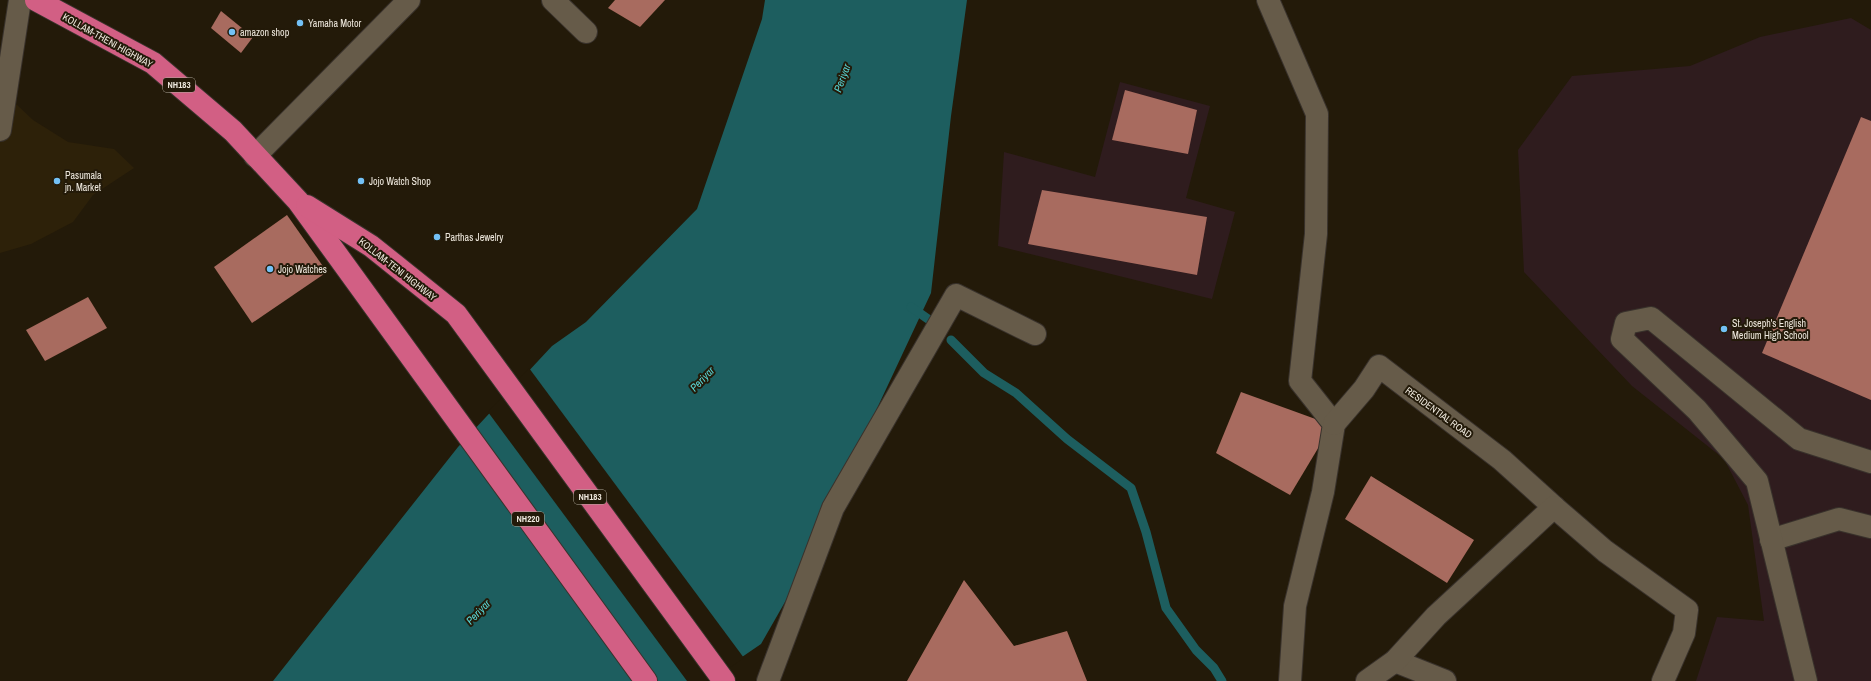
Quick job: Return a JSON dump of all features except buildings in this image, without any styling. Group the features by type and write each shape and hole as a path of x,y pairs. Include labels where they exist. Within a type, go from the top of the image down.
{"highway":[{"name":"KOLLAM-THENI HIGHWAY","path":"36,0 153,63 233,131 254,156 298,201"},
{"name":"KOLLAM-TENI HIGHWAY","path":"298,201 371,246 456,314 724,681"},
{"name":"NH220","path":"298,201 646,681"}],"street":[{"path":"0,130 20,0"},
{"path":"254,156 409,0"},
{"path":"553,0 586,32"},
{"path":"1268,0 1317,114 1316,234 1300,381 1334,424 1323,492 1295,606 1290,681"},
{"path":"768,681 833,508 956,295 1035,334"},
{"path":"1806,681 1757,481 1698,410 1622,339 1626,323 1651,318 1799,439 1871,462"},
{"name":"RESIDENTIAL ROAD","path":"1334,424 1364,389 1379,366 1502,460 1554,507"},
{"path":"1367,681 1394,661 1436,616 1554,507 1605,551 1687,610 1684,633 1663,681"},
{"path":"1771,540 1838,519 1871,527"},
{"path":"1394,661 1445,681"}],"shaded area":[{"name":"St. Joseph's English Medium High School","path":"1851,18 1871,30 1871,681 1696,681 1717,617 1764,621 1748,505 1724,459 1632,386 1524,272 1518,150 1572,76 1690,66 1760,37"},
{"path":"1120,82 1210,106 1186,198 1235,212 1212,299 998,246 1004,152 1095,177"},
{"name":"Pasumala jn. Market","path":"0,89 33,120 68,142 114,149 134,168 93,195 73,222 31,244 0,253"}],"water":[{"name":"Periyar","path":"765,0 967,0 951,116 931,293 793,588 761,644 707,681 273,681 458,447 552,346 586,322 697,209 762,19"}],"pier":[{"path":"529,368 744,658 710,681 687,681 488,412"}],"waterway":[{"path":"911,307 928,319"},
{"path":"951,340 984,373 1016,393 1067,439 1131,488 1146,532 1166,608 1196,650 1214,668 1222,681"}],"place":[{"name":"Yamaha Motor","path":"300,23"},
{"name":"amazon shop","path":"232,32"},
{"name":"Pasumala jn. Market","path":"57,181"},
{"name":"Jojo Watch Shop","path":"361,181"},
{"name":"Parthas Jewelry","path":"437,237"},
{"name":"Jojo Watches","path":"270,269"},
{"name":"St. Joseph's English Medium High School","path":"1724,329"}]}
